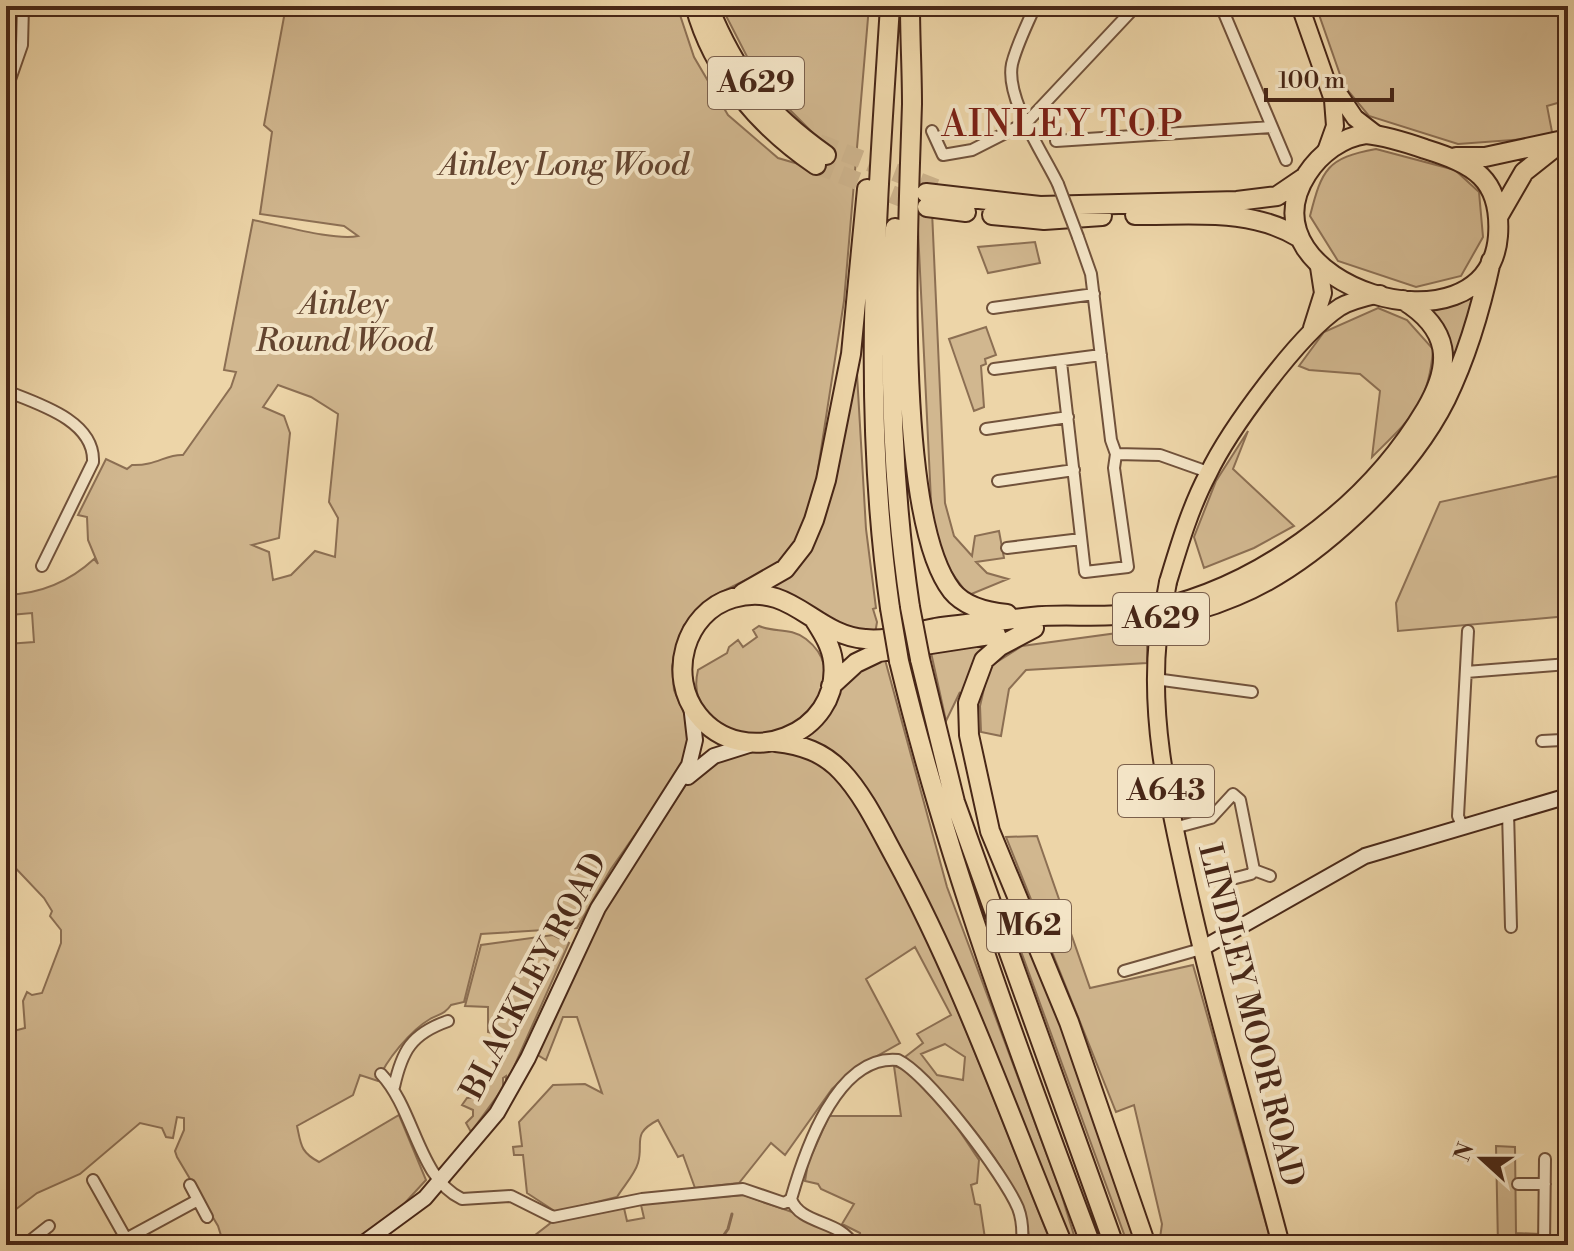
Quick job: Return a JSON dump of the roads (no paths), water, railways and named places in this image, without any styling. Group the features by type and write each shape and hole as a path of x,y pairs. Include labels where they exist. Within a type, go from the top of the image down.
{"highway":[{"name":"A629","path":"695,6 720,50 746,84 771,112 820,154 748,74 714,6"},
{"name":"A629","path":"708,6 720,50"},
{"name":"M62","path":"890,6 871,355 873,457 890,608 899,661 936,805 1027,1073 1091,1245"},
{"name":"M62","path":"909,6 889,354 893,466 910,607 955,802 1114,1245"},
{"name":"M62","path":"909,6 912,101 907,257 912,395 924,514 931,546 957,597 991,613 1034,623"},
{"name":"M62","path":"733,598 768,582 789,565 803,546 826,480 851,354 866,196 886,69"},
{"path":"1300,238 1280,226 1251,217 1127,215 1044,220 930,196 1040,206 1264,199 1283,192 1305,177 1325,154 1357,135 1377,135"},
{"name":"A629","path":"691,705 717,732 754,744 776,742 809,724 825,702 831,686 856,663 879,652 1034,623 1126,624 1182,615 1237,596 1281,572 1344,524 1402,466 1446,400 1470,338 1498,238 1493,193 1478,171 1449,156 1377,135"},
{"name":"A629","path":"1449,156 1485,157 1567,139"},
{"name":"A629","path":"1498,217 1524,172 1567,139"},
{"path":"1300,238 1296,207 1305,177"},
{"name":"A629","path":"1300,238 1319,267 1333,278 1403,300 1447,300 1464,292 1491,261"},
{"name":"A629","path":"733,598 777,597 841,635 871,640 1136,613 1212,592 1247,577 1337,512 1397,450 1422,415 1440,381 1443,356 1437,331 1422,312 1403,300"},
{"path":"691,705 682,674 687,642 705,615 733,598"},
{"path":"814,619 831,653 831,686"},
{"name":"M62","path":"1034,623 984,660 968,703 969,735 990,831 1069,1022 1146,1245"},
{"name":"M62","path":"776,742 805,747 831,762 843,773 881,831 935,938 1063,1245"}],"main road":[{"path":"1300,6 1328,80 1336,119 1325,154"},
{"path":"1328,80 1355,118 1377,135"},
{"name":"LINDLEY MOOR ROAD","path":"1308,336 1321,307 1323,285 1319,267"},
{"name":"LINDLEY MOOR ROAD","path":"1281,1245 1201,949 1162,775 1155,679 1158,637 1168,582 1208,472 1249,410 1308,336 1340,307 1380,294"}],"street":[{"path":"6,91 22,45 23,6"},
{"path":"1035,6 1012,65 1013,90 1058,184 1078,237 1094,294 1128,567 1085,572 1061,362"},
{"path":"932,131 943,155 972,150 1027,122 1136,6"},
{"path":"1221,6 1286,160"},
{"path":"1056,141 1272,127"},
{"path":"993,308 1094,294"},
{"path":"994,369 1101,355"},
{"path":"6,391 75,425 88,435 94,447 93,462 42,566"},
{"path":"986,429 1068,417"},
{"path":"1116,454 1160,455 1208,472"},
{"path":"997,481 1074,470"},
{"path":"1007,548 1081,539"},
{"path":"1462,826 1458,816 1468,631"},
{"path":"1466,672 1568,664"},
{"path":"1155,679 1252,692"},
{"name":"BLACKLEY ROAD","path":"361,1245 402,1217 441,1181 479,1137 507,1096 594,916 623,864 677,788 694,749 691,705"},
{"path":"1542,741 1562,740 1568,744"},
{"name":"BLACKLEY ROAD","path":"677,788 714,756 754,744"},
{"path":"1174,828 1211,818 1233,794 1243,804 1254,870"},
{"path":"1124,971 1201,949 1365,856 1568,796"},
{"path":"1508,812 1511,927"},
{"path":"1254,870 1270,876"},
{"path":"1232,879 1251,874 1254,870"},
{"path":"394,1087 404,1052 428,1029 448,1021"},
{"path":"381,1074 394,1087 424,1158 441,1181 462,1199 511,1196 553,1217 642,1199 718,1191 747,1190 784,1203 791,1199 807,1148 838,1092 882,1061 898,1060 938,1093 1010,1195 1021,1218 1022,1245"},
{"path":"1544,1245 1545,1159"},
{"path":"93,1180 128,1242 196,1201"},
{"path":"1518,1184 1545,1184"},
{"path":"190,1185 207,1217"},
{"path":"791,1199 800,1211 841,1231 853,1245"},
{"path":"25,1245 37,1241 49,1226"}],"waterway":[{"path":"717,1245 728,1229 732,1214"}],"tunnel":[{"path":"819,143 936,188"},
{"path":"816,165 920,205"}],"district":[{"name":"AINLEY TOP","path":"1063,125"}],"park label":[{"name":"Ainley Long Wood","path":"564,165"},
{"name":"Ainley Round Wood","path":"344,322"}]}
